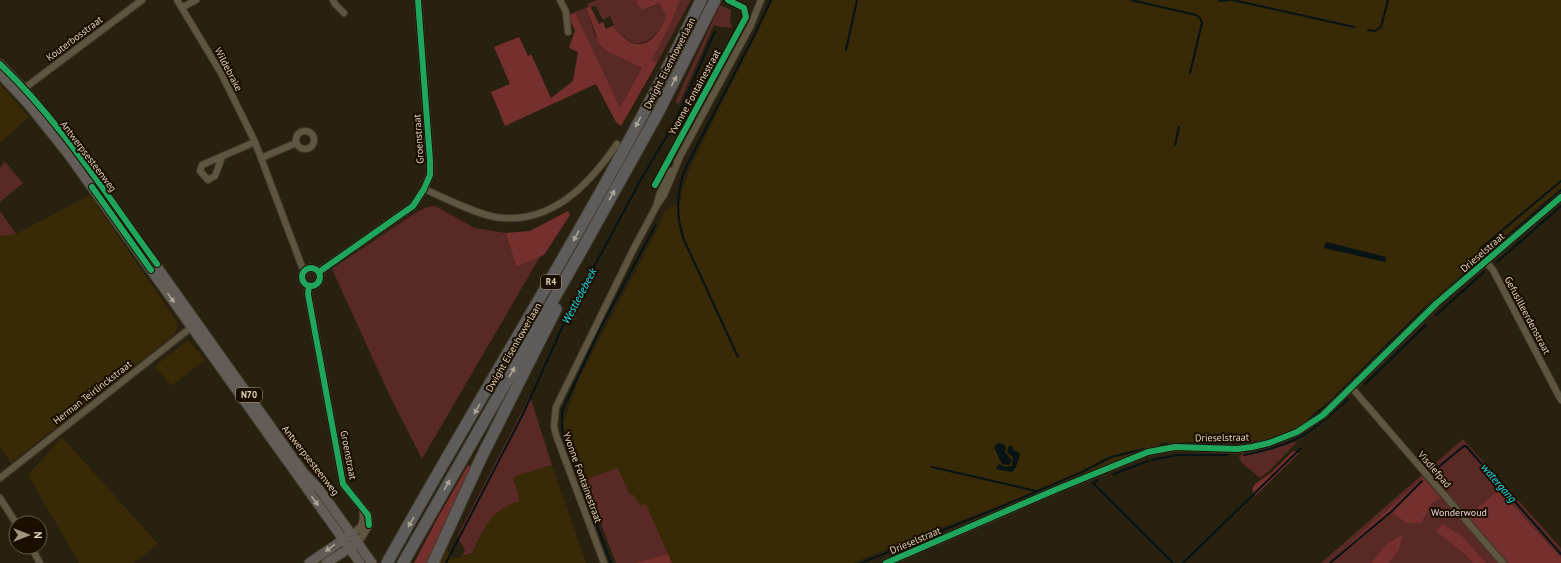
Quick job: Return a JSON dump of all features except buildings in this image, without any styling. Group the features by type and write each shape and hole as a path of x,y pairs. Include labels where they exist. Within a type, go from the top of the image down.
{"highway":[{"name":"Dwight Eisenhowerlaan","path":"389,561 562,262 682,39 701,0"},
{"name":"Dwight Eisenhowerlaan","path":"405,559 580,253 659,111 715,0"},
{"path":"433,563 482,456 557,307 580,253"}],"main road":[{"name":"Antwerpsesteenweg","path":"0,64 21,91 80,159 360,563"},
{"name":"Antwerpsesteenweg","path":"0,74 21,91"},
{"name":"Antwerpsesteenweg","path":"195,325 303,472 316,484 372,563"},
{"path":"309,563 352,534"},
{"path":"326,563 358,543"}],"street":[{"name":"Kouterbosstraat","path":"21,91 142,0"},
{"path":"177,0 182,7 196,0"},
{"path":"333,0 344,13"},
{"name":"Groenstraat","path":"319,272 413,206 424,189 430,175 418,0"},
{"path":"560,0 566,12 568,32"},
{"name":"Yvonne Fontainestraat","path":"604,563 556,435 554,417 562,393 657,205 664,195 680,159 721,78 751,25 761,0"},
{"name":"Wildebrake","path":"182,7 221,73 255,142 304,272"},
{"path":"222,157 255,142"},
{"path":"261,158 296,143"},
{"path":"424,189 470,209 494,216 528,217 551,209 575,194 601,168 617,144"},
{"name":"Drieselstraat","path":"886,563 1055,490 1148,452 1175,448 1237,449 1258,446 1283,439 1312,423 1437,303 1561,197"},
{"name":"Gefusilleerdenstraat","path":"1486,262 1493,270 1561,400"},
{"path":"312,268 319,272 320,278 318,283 309,286 302,280 304,272 312,268"},
{"name":"Groenstraat","path":"309,286 308,294 343,484 368,514 369,525 358,543"},
{"name":"Herman Teirlinckstraat","path":"0,478 195,325"},
{"name":"Visdiefpad","path":"1351,387 1504,563"},
{"path":"0,498 11,515"},
{"path":"352,534 361,527 364,519 362,506"}],"shaded area":[{"path":"636,0 680,0 672,21 652,60 657,63 621,126 616,122 596,84 505,126 491,92 510,84 494,47 519,37 528,56 531,54 551,98 573,81 578,52 569,48 575,30 568,16 575,12 620,107 642,68 608,52 600,45 586,8 590,6 599,24 603,22 606,29 612,26 629,41 635,44 641,44 646,43 655,36 662,26 666,16 659,3 644,10 638,6"},
{"path":"773,0 1561,0 1561,189 1498,242 1477,264 1390,340 1321,410 1297,428 1265,440 1239,442 1162,443 852,563 616,563 563,424 579,378 657,230 665,210 680,204 682,191 691,166"},
{"path":"0,84 29,117 0,143"},
{"path":"90,195 177,322 177,328 174,335 11,463 0,446 0,236 16,234"},
{"path":"568,211 570,215 544,255 516,267 506,233 530,231"},
{"path":"1326,242 1386,257 1385,262 1324,248"},
{"path":"188,340 205,360 171,386 155,366"},
{"path":"62,437 158,544 134,563 79,563 28,475"},
{"path":"998,443 1003,444 1006,447 1005,452 1012,461 1009,465 1002,464 994,447"},
{"path":"1009,446 1012,446 1014,451 1018,452 1020,455 1016,467 1012,472 996,469 999,464 1005,467 1012,466 1013,457 1007,452"},
{"path":"1295,451 1299,453 1255,496 1252,489 1255,484 1272,472 1292,452"},
{"path":"468,465 473,468 429,563 414,563 436,521"},
{"path":"552,465 586,563 439,563 447,547 449,554 453,558 458,558 472,553 488,521 505,505 520,501 513,477"},
{"path":"1423,478 1441,498 1432,503 1421,523 1406,523 1392,512 1348,550 1346,547"},
{"path":"1499,490 1561,558 1561,563 1509,563 1468,516"},
{"path":"1442,524 1461,535 1486,563 1473,563 1466,555 1436,531"},
{"path":"1402,535 1399,550 1389,563 1371,563 1387,544"},
{"path":"668,554 672,563 634,563"}],"green space":[{"path":"597,0 636,0 636,2 646,10 659,3 666,16 662,26 655,35 646,41 636,44 628,40 612,26 614,25 610,16 603,20 596,6 589,7 587,4"},
{"path":"680,0 691,0 657,63 652,60 672,21"},
{"path":"720,5 731,10 730,22 732,28 714,25 679,104 675,102"},
{"path":"586,8 595,35 608,52 642,68 620,107 575,12"},
{"path":"5,162 23,183 0,202 0,167"},
{"path":"435,206 475,228 506,233 516,267 541,255 422,459 389,394 332,269 415,213 427,207"},
{"path":"0,211 16,234 0,236"},
{"path":"530,396 552,465 513,477 520,501 502,509 495,515 485,527 472,553 462,556 465,550 458,539 458,535"},
{"name":"Wonderwoud","path":"1463,439 1561,548 1561,563 1321,563"},
{"path":"1298,441 1269,471 1260,478 1242,463 1239,457 1242,453 1264,451"},
{"path":"618,468 630,495 634,495 640,505 646,504 668,554 634,563 616,563 584,480"}],"waterway":[{"name":"Westledebeek","path":"738,357 684,240 679,221 678,202 683,174 687,165 771,0"},
{"path":"846,50 857,0"},
{"path":"1131,0 1196,15 1200,18 1202,23 1190,73"},
{"path":"1219,1 1231,0"},
{"path":"1233,0 1354,27"},
{"path":"1368,30 1375,31 1381,27 1388,0"},
{"name":"Westledebeek","path":"446,563 523,414 566,319 639,183 676,120 715,31"},
{"path":"1175,145 1179,127"},
{"path":"1480,249 1561,181"},
{"path":"1491,251 1561,190"},
{"path":"1497,262 1561,206"},
{"path":"577,470 564,439 562,428 562,411 600,329 655,226"},
{"path":"1307,421 1330,402 1423,310 1470,269"},
{"path":"1436,315 1484,272"},
{"path":"1365,384 1426,325"},
{"path":"1244,455 1276,447 1301,436 1323,421 1348,399"},
{"path":"1260,442 1279,436"},
{"path":"1161,445 1185,443 1244,445 1256,443"},
{"name":"watergang","path":"1431,473 1464,446 1466,446 1561,554"},
{"name":"Westledebeek","path":"861,563 1005,505 1082,472 1111,457 1144,449"},
{"path":"1183,563 1300,449"},
{"path":"1152,460 1177,455 1228,455"},
{"path":"1114,474 1148,461"},
{"path":"932,467 1036,491"},
{"path":"580,480 611,563"},
{"path":"1098,480 1093,483 1173,563"},
{"path":"1330,563 1392,511 1422,481"}],"cycle path":[{"path":"319,272 413,206 424,189 430,175 418,0"},
{"path":"655,185 746,17 744,8 728,0"},
{"path":"0,64 43,110 83,160 157,264"},
{"path":"92,187 151,270"},
{"path":"886,563 1055,490 1148,452 1175,447 1237,449 1252,447 1269,443 1297,432 1323,415 1437,303 1561,197"},
{"path":"311,268 315,269 319,273 320,277 319,281 315,285 311,286 307,285 303,281 302,277 303,273 307,269 311,268"},
{"path":"309,286 308,294 343,484 368,515 369,525"}]}
